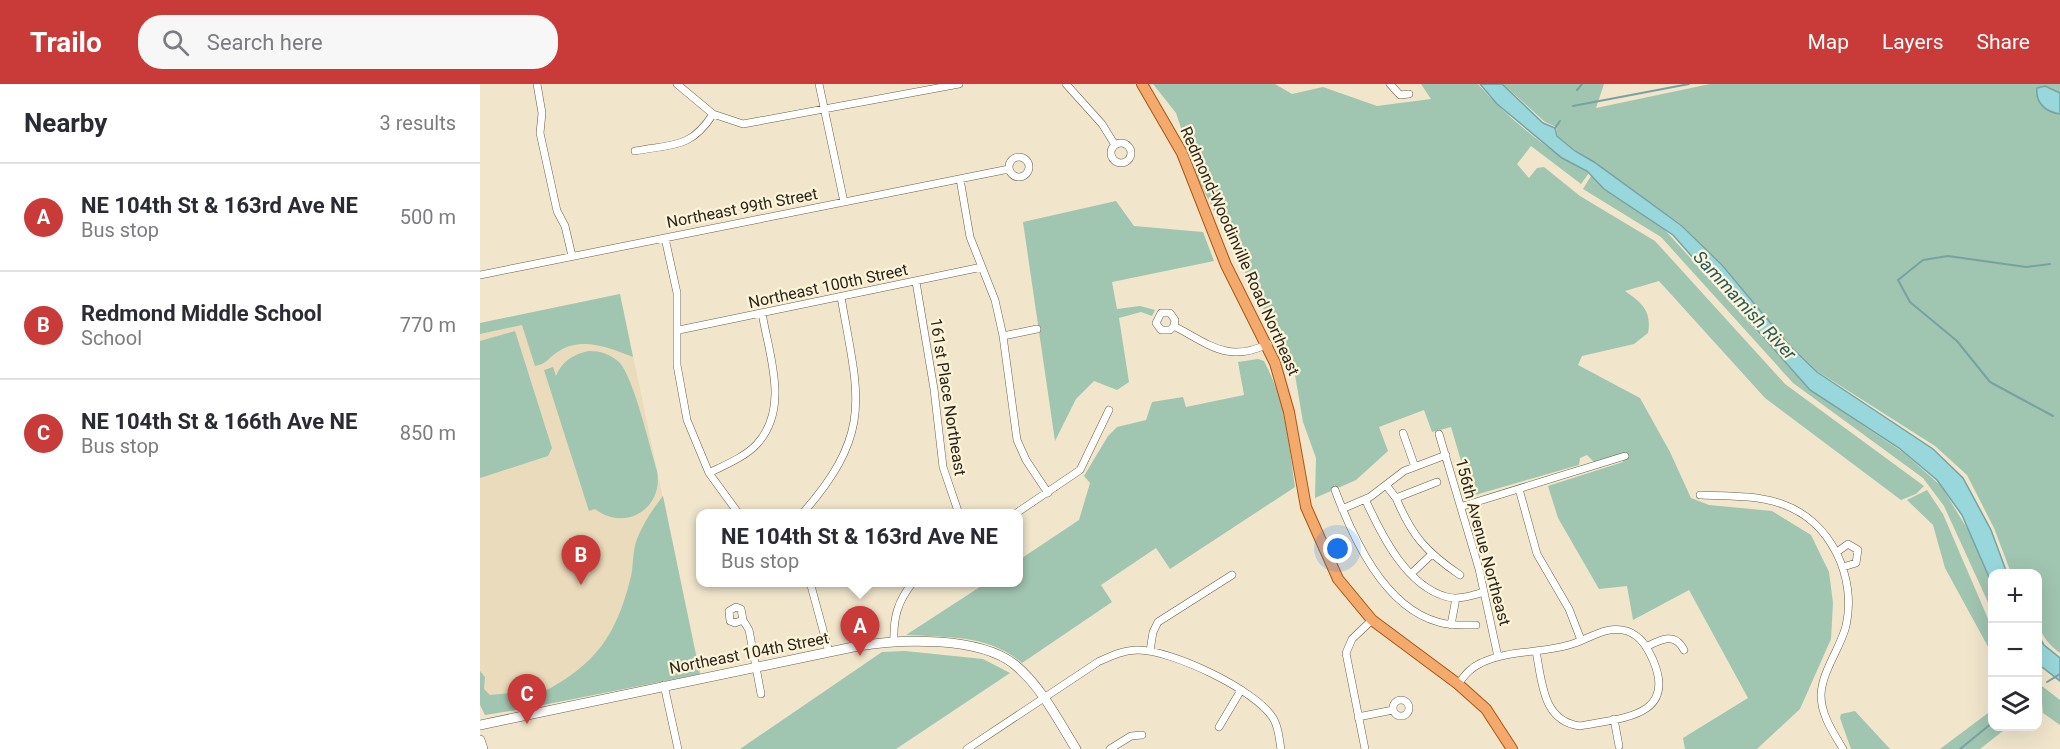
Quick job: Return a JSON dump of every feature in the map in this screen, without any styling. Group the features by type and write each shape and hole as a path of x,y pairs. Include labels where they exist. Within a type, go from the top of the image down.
{"main road":[{"name":"Redmond-Woodinville Road Northeast","path":"1142,84 1182,153 1226,265 1268,344 1285,394 1309,515 1338,579 1372,620 1458,684 1486,710 1512,749"}],"street":[{"path":"537,84 542,112 540,133 557,210 565,226 573,256"},
{"path":"677,84 713,114 743,124 959,84"},
{"path":"819,84 844,202"},
{"path":"1066,84 1102,124 1115,145"},
{"path":"1390,84 1400,95 1409,94"},
{"path":"635,151 689,140 698,136 713,114"},
{"name":"Northeast 99th Street","path":"480,275 1010,169"},
{"path":"960,179 970,237 995,300 1004,336 1017,440 1026,460 1048,493"},
{"path":"665,238 677,293 679,330 677,365 687,420 709,473 736,509"},
{"name":"Northeast 100th Street","path":"679,330 982,267"},
{"name":"161st Place Northeast","path":"916,282 934,389 943,467 958,509"},
{"path":"806,509 824,489 844,457 854,420 857,395 855,372 841,297"},
{"path":"709,473 747,452 758,443 772,415 776,389 762,314"},
{"path":"1174,326 1227,354 1253,351 1268,344"},
{"path":"1004,336 1037,329"},
{"path":"1022,509 1048,493 1085,463 1109,410"},
{"path":"1403,433 1415,467"},
{"name":"156th Avenue Northeast","path":"1439,434 1463,506 1498,657"},
{"path":"1342,509 1365,499 1404,471 1446,455"},
{"path":"1463,506 1625,456"},
{"path":"1396,498 1437,482"},
{"path":"1386,484 1396,498 1407,523 1431,555 1460,575"},
{"path":"1519,489 1537,555 1569,609 1581,640"},
{"path":"1335,490 1367,561 1400,600 1427,618 1451,625 1476,625"},
{"path":"1700,495 1752,497 1782,504 1806,517 1837,552 1843,567 1849,605 1847,617 1822,686 1821,697 1824,715 1843,749"},
{"path":"1365,499 1388,546 1412,573 1436,592 1456,598 1484,592"},
{"path":"1837,552 1848,544 1858,550 1856,563 1843,567"},
{"path":"1412,573 1431,555"},
{"path":"1150,651 1153,632 1158,622 1232,575"},
{"path":"811,587 829,652"},
{"path":"894,642 895,613 900,599 909,587"},
{"path":"1451,625 1456,598"},
{"path":"742,620 749,630 761,694"},
{"path":"1365,749 1346,663 1347,647 1372,620"},
{"path":"1458,684 1471,668 1498,657 1581,640 1608,629 1637,636 1646,647 1658,670 1658,695 1643,712 1580,726 1561,720 1548,706 1536,651"},
{"path":"1646,647 1661,639 1671,638 1680,642 1684,650"},
{"name":"Northeast 104th Street","path":"480,725 664,685 829,652 894,642 961,645 999,655 1025,675 1076,749"},
{"path":"967,749 1098,662 1121,652 1150,651 1204,669 1241,690 1272,715 1281,749"},
{"path":"664,685 678,749"},
{"path":"1219,727 1241,690"},
{"path":"1358,717 1393,710"},
{"path":"1614,719 1619,746"},
{"path":"1110,749 1131,736 1142,735"},
{"path":"480,740 483,749"}],"shaded area":[{"path":"620,294 700,674 485,715 480,705 480,323"}],"green space":[{"path":"1153,84 1275,84 1292,94 1323,87 1377,106 1431,99 1421,84 1478,84 1496,104 1527,131 1563,158 1589,173 1581,184 1531,146 1517,164 1529,178 1537,168 1544,167 1580,196 1655,241 1785,384 1924,486 1916,494 1901,500 1765,398 1659,281 1625,291 1647,313 1648,333 1634,344 1582,356 1578,365 1640,398 1670,452 1691,498 1709,505 1772,511 1811,535 1829,572 1833,603 1831,639 1800,709 1757,749 1685,749 1683,738 1748,698 1689,590 1633,620 1627,586 1599,589 1558,518 1548,486 1623,462 1623,454 1594,462 1587,455 1580,458 1579,465 1475,495 1470,491 1451,427 1432,432 1424,410 1379,427 1388,451 1356,480 1315,498 1316,458 1303,422 1294,369 1199,181 1176,113"},
{"path":"1503,84 1604,84 1596,108 1710,84 2060,84 2060,653 2042,633 2042,569 2009,569 1994,528 1967,475 1935,446 1817,371 1789,344 1723,265 1682,225 1575,150 1558,136 1556,127 1545,122"},
{"path":"1591,176 1664,229 1810,390 1904,453 1941,486 1970,533 1988,575 1988,602 1944,506 1923,478 1793,383 1661,237 1583,189"},
{"path":"1116,201 1134,226 1203,232 1214,261 1112,282 1117,309 1140,306 1155,310 1152,316 1141,312 1119,318 1129,382 1117,390 1094,381 1076,399 1055,441 1023,222"},
{"path":"620,294 633,357 596,345 577,344 559,351 545,362 535,366 522,325 480,334 480,323"},
{"path":"515,331 552,448 548,456 480,478 480,341"},
{"path":"589,351 601,352 612,357 625,370 636,397 657,471 658,484 654,496 640,513 630,517 607,516 595,509 589,511 544,370 553,367 556,376 569,359"},
{"path":"1258,359 1264,361 1271,376 1277,391 1288,439 1295,487 1170,569 1156,548 1101,585 1112,602 1022,663 1010,654 982,642 952,637 906,635 980,587 1023,587 1023,557 1079,520 1090,483 1084,476 1108,436 1117,427 1146,420 1152,402 1183,397 1186,407 1244,395 1238,362"},
{"path":"1927,490 1943,514 1988,619 1988,647 1945,568 1933,525 1907,500"},
{"path":"663,496 700,674 543,705 543,692 577,671 601,647 610,633 624,600 637,539 648,517"},
{"path":"905,651 983,659 1010,673 896,749 740,749 882,652"},
{"path":"480,671 485,677 484,689 490,695 520,692 526,700 523,709 485,715 480,705"},
{"path":"2042,686 2060,700 2060,725 2043,713"},
{"path":"1855,711 1890,749 1851,749 1840,718 1841,714"},
{"path":"1988,713 1988,731 2003,731 1980,749 1940,749"}],"water":[{"name":"Sammamish River","path":"1480,84 1502,84 1543,123 1555,128 1557,136 1575,151 1594,162 1682,226 1722,265 1789,345 1817,372 1933,449 1963,478 1991,530 2006,569 1988,569 1988,575 1962,515 1937,480 1899,448 1810,390 1673,235 1604,189 1587,171 1562,158 1497,104"},
{"path":"2045,86 2060,93 2060,114 2042,106 2037,88"},
{"path":"2042,642 2060,658 2060,681 2042,667"}],"waterway":[{"path":"1577,90 1582,84"},
{"path":"1573,106 1689,84"},
{"path":"1555,128 1560,121"},
{"path":"2050,264 2026,267 1948,256 1923,260 1898,280 1910,302 1957,341 1990,382 2053,416"},
{"path":"2047,682 2060,674"},
{"path":"1960,749 1988,726"}],"place":[{"name":"Redmond Middle School","path":"581,585"},
{"name":"NE 104th St & 163rd Ave NE","path":"860,656"},
{"name":"NE 104th St & 166th Ave NE","path":"527,724"}]}
